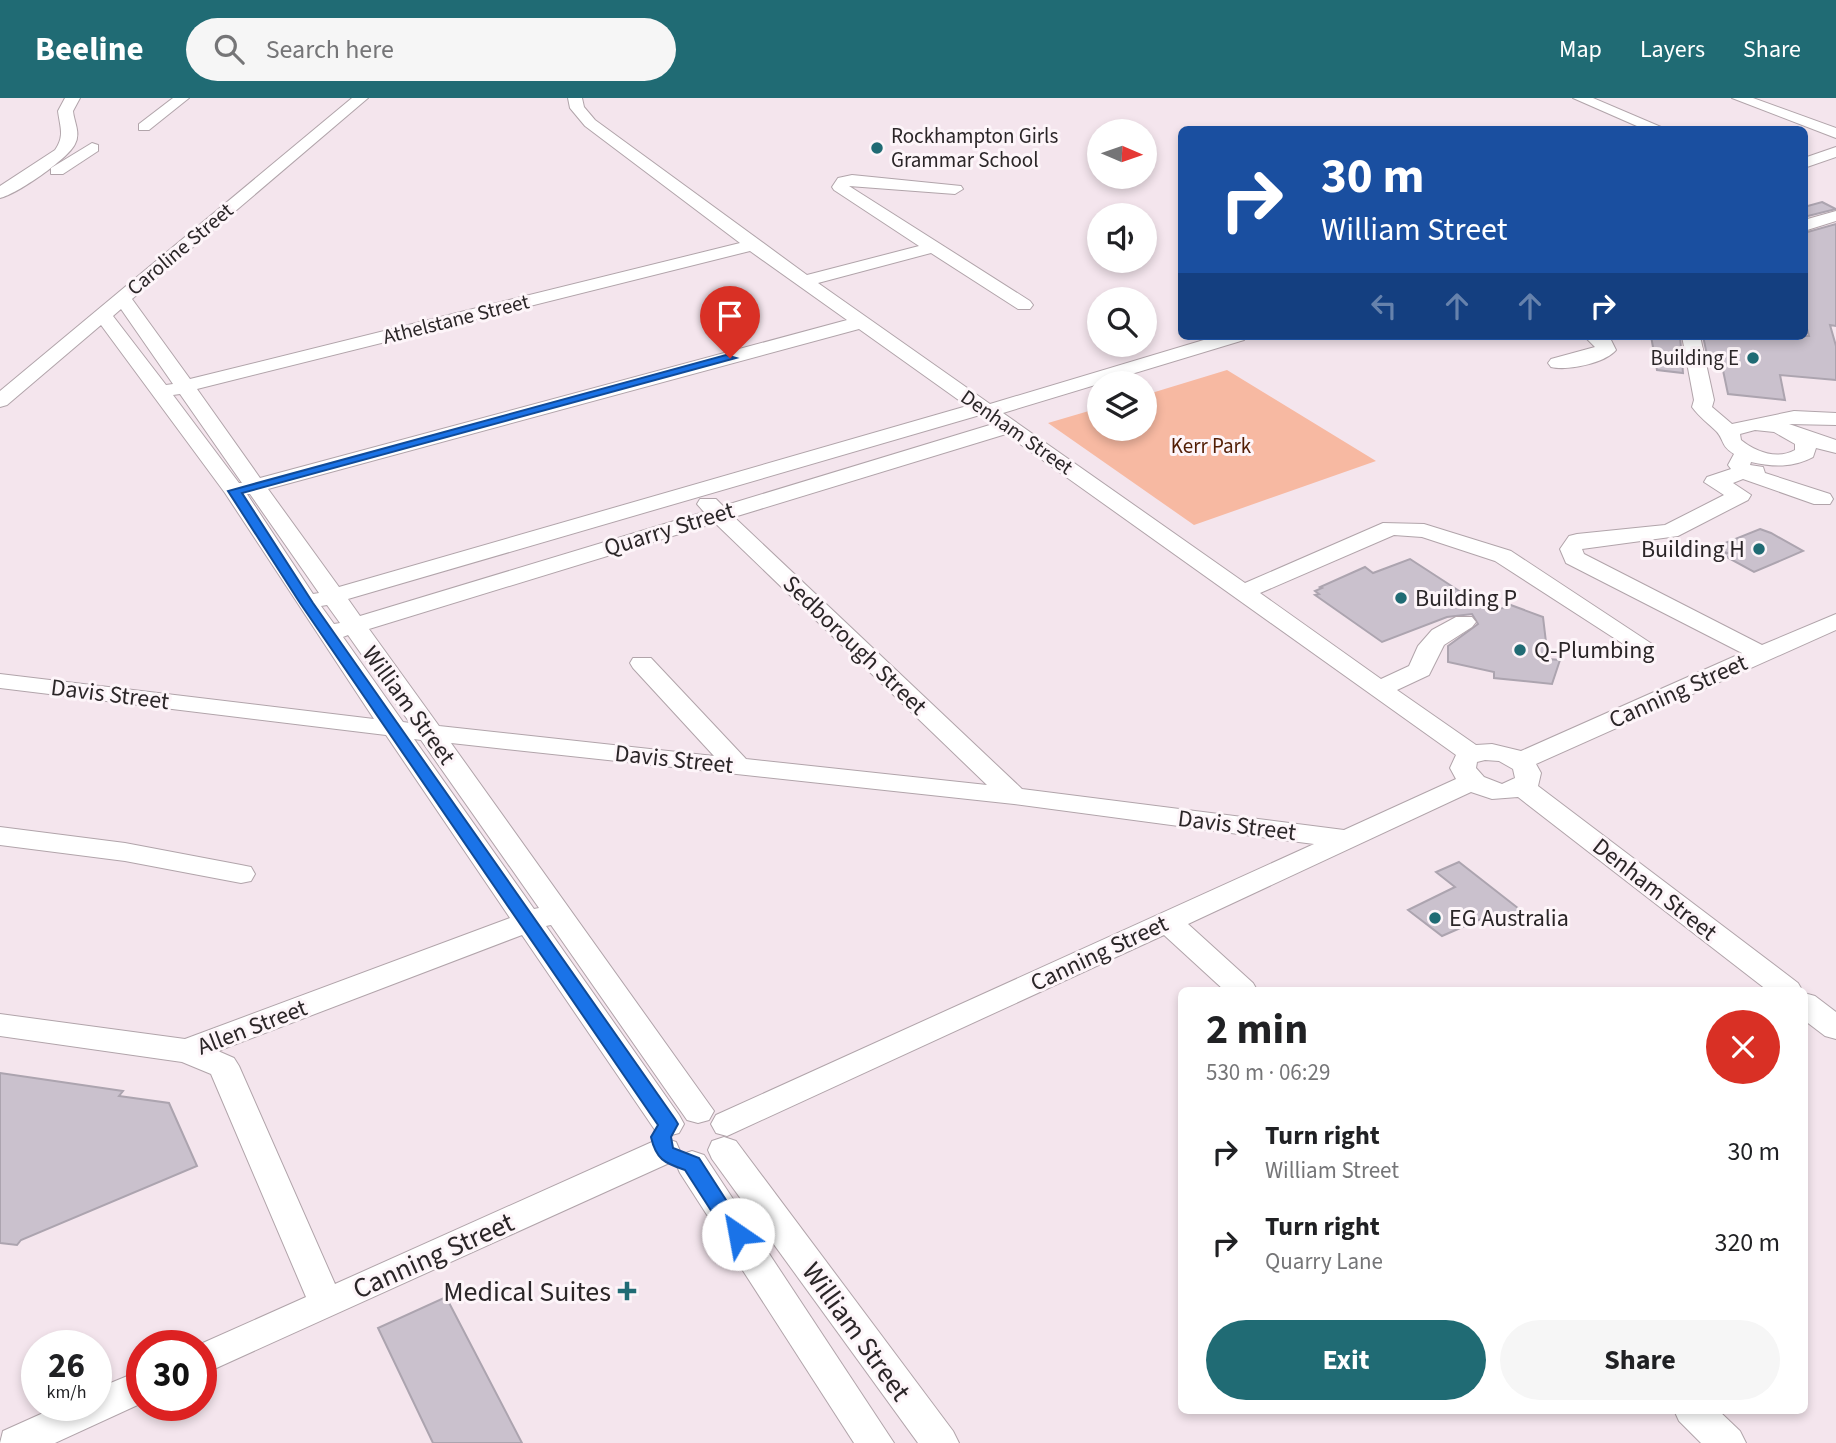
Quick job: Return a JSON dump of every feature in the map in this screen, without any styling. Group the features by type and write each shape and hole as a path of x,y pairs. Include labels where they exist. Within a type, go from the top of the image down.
{"street":[{"path":"0,193 69,145 72,135 65,114 66,106 73,98"},
{"path":"144,127 183,98"},
{"name":"Caroline Street","path":"0,401 361,98"},
{"name":"Denham Street","path":"577,98 577,108 590,123 753,245 1380,689 1471,768"},
{"path":"1580,98 1651,126"},
{"path":"1739,98 1836,133"},
{"path":"1749,98 1810,124"},
{"path":"0,208 92,148"},
{"path":"1808,162 1836,152"},
{"path":"955,188 852,180 844,181 840,187 1024,305"},
{"path":"1808,225 1836,216"},
{"name":"Athelstane Street","path":"159,393 753,245"},
{"path":"804,281 934,247"},
{"name":"William Street","path":"122,298 246,488 307,603 394,728 698,1111"},
{"name":"William Street","path":"103,314 159,393 246,488 331,597 429,733 542,917 675,1146 875,1443"},
{"path":"246,488 862,323"},
{"name":"Quarry Street","path":"307,603 1223,340"},
{"path":"1558,363 1586,358 1606,350 1602,340"},
{"path":"1692,340 1704,400 1702,407 1711,419 1729,431 1763,424"},
{"path":"1704,400 1718,414 1763,424 1836,447"},
{"path":"1762,654 1574,558 1572,549 1577,541 1670,531 1740,495 1715,482 1753,464 1789,460 1798,435 1836,419"},
{"name":"Quarry Street","path":"329,634 1009,426"},
{"path":"1729,431 1731,443 1753,464 1816,491"},
{"path":"1798,435 1836,453"},
{"name":"Sedborough Street","path":"696,493 1014,796"},
{"path":"1243,592 1391,528 1424,531 1503,556 1640,645"},
{"name":"Canning Street","path":"1521,774 1762,654 1836,621"},
{"path":"1380,689 1420,670 1425,649 1446,631 1464,622"},
{"path":"642,663 738,765"},
{"name":"Davis Street","path":"0,681 429,733 1014,796 1347,839"},
{"path":"1496,752 1521,774 1502,792 1471,768 1496,752"},
{"name":"Canning Street","path":"725,1137 1168,922 1347,839 1471,768"},
{"name":"Denham Street","path":"1521,774 1783,987"},
{"path":"0,836 125,852 241,874"},
{"name":"Allen Street","path":"187,1051 542,917"},
{"path":"1168,922 1239,987"},
{"path":"1808,1007 1836,1028"},
{"path":"0,1025 187,1051"},
{"name":"Allen Street","path":"187,1051 223,1066 326,1303"},
{"path":"698,1111 715,1114 725,1137 710,1160 675,1146 676,1117 698,1111"},
{"name":"William Street","path":"725,1137 940,1443"},
{"name":"Canning Street","path":"217,1353 675,1146"},
{"path":"16,1443 126,1394"},
{"path":"1696,1414 1727,1443"}],"green space":[{"name":"Kerr Park","path":"1227,370 1376,461 1194,525 1048,423 1087,412 1087,441 1157,441 1157,391"}],"building":[{"path":"1822,202 1836,209 1808,216 1808,206"},
{"path":"1836,224 1836,326 1830,325 1836,346 1836,380 1780,375 1785,400 1728,394 1720,356 1707,355 1704,340 1808,340 1808,232"},
{"path":"1652,340 1680,340 1683,373 1657,370"},
{"name":"Building H","path":"1760,529 1803,551 1754,572 1723,555 1727,553 1715,547"},
{"path":"1410,559 1487,609 1505,608 1508,604 1543,617 1548,659 1560,660 1552,684 1494,678 1494,672 1448,662 1448,646 1478,624 1472,614 1447,617 1382,642 1315,595 1319,594 1315,591 1322,588 1320,587 1365,567 1373,573"},
{"path":"1459,862 1523,912 1500,924 1490,915 1442,936 1408,910 1455,887 1436,872"},
{"path":"0,1073 123,1091 119,1096 169,1103 197,1166 21,1240 17,1245 0,1243"},
{"path":"446,1297 522,1443 433,1443 378,1328"}],"place":[{"name":"Rockhampton Girls Grammar School","path":"877,148"},
{"name":"Building E","path":"1753,358"},
{"name":"Building H","path":"1759,549"},
{"name":"Building P","path":"1401,598"},
{"name":"Q-Plumbing","path":"1520,650"},
{"name":"EG Australia","path":"1435,918"},
{"name":"Medical Suites","path":"627,1291"}],"route":[{"path":"730,358 234,491 307,603 668,1124 661,1137 664,1151 671,1158 692,1164 738,1234"}]}
